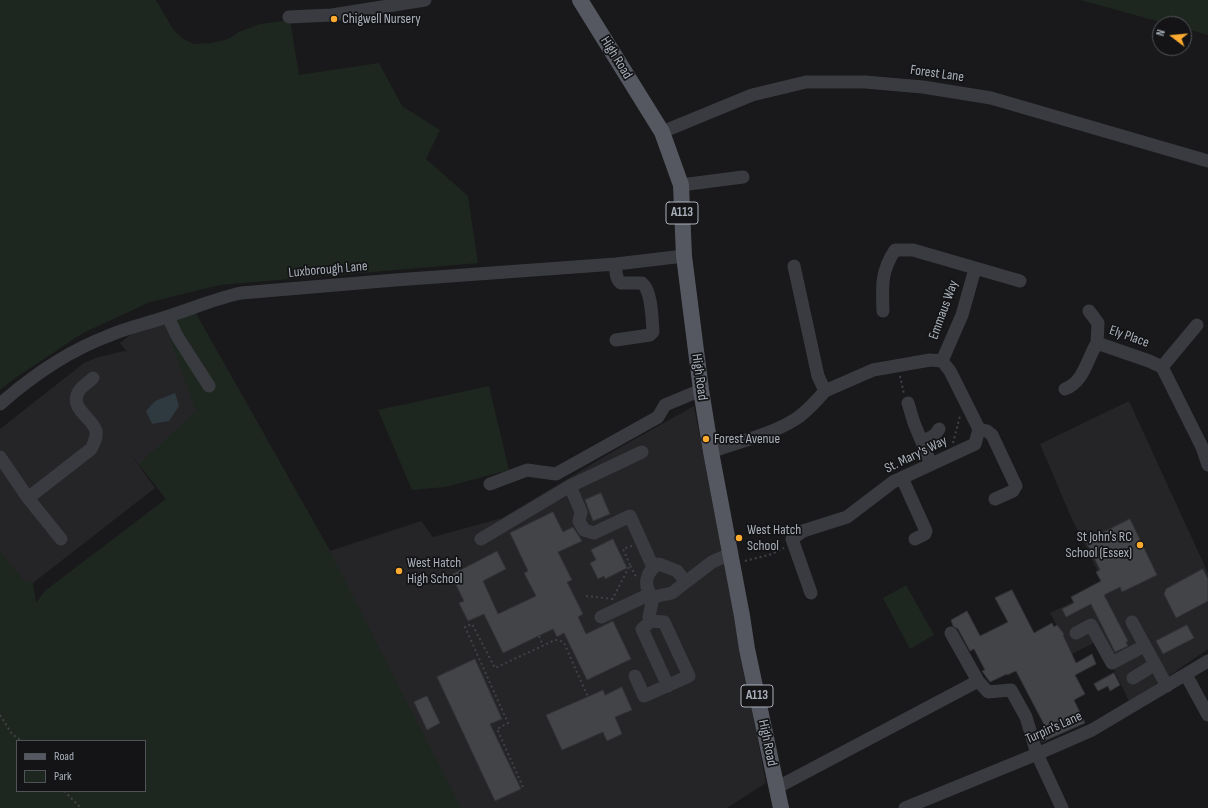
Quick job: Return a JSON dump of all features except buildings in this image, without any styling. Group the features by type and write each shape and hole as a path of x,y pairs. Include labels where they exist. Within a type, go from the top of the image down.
{"main road":[{"name":"High Road","path":"580,0 662,132 681,185 684,256 701,390 747,649 775,781"},
{"name":"A113","path":"775,781 781,808"}],"street":[{"path":"289,17 332,15 424,0"},
{"name":"Forest Lane","path":"662,132 752,95 806,82 865,82 923,87 991,98 1208,161"},
{"path":"681,185 743,177"},
{"name":"Emmaus Way","path":"883,311 882,284 884,273 888,261 895,250 913,250 1020,281"},
{"name":"Luxborough Lane","path":"0,404 43,370 83,346 109,335 168,317 220,297 241,293 616,264 684,256"},
{"path":"616,264 619,281 621,283 642,283 647,287 652,332 650,335 616,340"},
{"path":"794,266 818,376 825,391"},
{"name":"Emmaus Way","path":"942,361 962,315 975,269"},
{"name":"Ely Place","path":"1089,311 1098,323 1097,343 1150,361 1162,367"},
{"path":"168,317 177,336 209,386"},
{"path":"1197,325 1162,367 1205,445 1208,465"},
{"path":"1065,388 1071,386 1078,380 1097,343"},
{"path":"711,452 778,428 795,420 825,391 873,370 930,360 942,361 950,371 979,429 987,431 992,435 1016,486 1013,491 995,499"},
{"path":"28,498 91,449 95,441 96,430 77,405 76,397 79,390 93,378"},
{"path":"490,484 527,470 556,474 658,417 665,405 701,390"},
{"path":"908,404 932,464"},
{"path":"922,442 935,435 938,429"},
{"name":"St. Mary's Way","path":"792,539 803,530 847,518 892,482 975,444 979,429"},
{"path":"481,538 570,486 642,452"},
{"path":"0,457 28,498 61,539"},
{"path":"902,478 926,531 925,534 915,539"},
{"path":"570,486 581,512 579,521 584,530 594,533 630,516 653,567"},
{"path":"792,539 811,593"},
{"path":"602,616 649,596 659,597 672,593 712,562 731,559"},
{"path":"651,621 649,617 649,596 646,582 649,572 653,567 659,564 666,565 677,571 686,582"},
{"path":"635,676 644,696 668,686 689,676 664,622 651,621 642,629 668,686"},
{"path":"1132,622 1154,665 1167,686"},
{"path":"1076,633 1091,625 1112,663 1144,646"},
{"path":"951,634 978,681 988,692 1011,690 1026,717 1037,754 1062,808"},
{"name":"Turpin's Lane","path":"905,808 1092,730 1208,661"},
{"path":"1133,678 1154,665"},
{"path":"1186,675 1208,715"},
{"path":"775,781 978,681"}],"path":[{"path":"898,366 905,402 908,404"},
{"path":"956,453 952,445 964,404 966,403"},
{"path":"731,559 772,554 783,549 792,539"},
{"path":"641,541 623,549 630,565 649,596"},
{"path":"602,616 630,565"},
{"path":"523,787 498,728 508,723 465,627 472,624 495,668 543,645 559,640 564,643 588,697"},
{"path":"538,636 543,645"},
{"path":"0,715 12,734 21,740"},
{"path":"65,792 81,808"}],"shaded area":[{"name":"West Hatch High School","path":"195,312 330,551 421,521 433,537 502,518 612,452 694,406 766,783 727,808 148,808 145,792 146,740 143,740 0,652 45,591 166,499 129,452 155,488 33,583 23,581 0,551 0,429 84,363 99,357 124,351 127,352 120,343 143,325"},
{"path":"175,393 179,406 169,421 152,424 146,411 155,401"},
{"name":"St John's RC School (Essex)","path":"1129,401 1208,573 1208,649 1129,701 1099,640 1072,654 1050,613 1105,586 1071,517 1040,444"}],"green space":[{"path":"0,0 156,0 173,29 182,38 194,44 211,43 228,39 239,32 260,24 290,20 299,75 379,63 402,106 440,130 426,159 468,196 478,263 220,285 150,302 83,333 15,378 0,390"},
{"path":"1080,0 1208,0 1208,35 1192,30 1192,16 1152,16 1152,20"},
{"path":"195,312 330,551 461,808 0,808 0,551 23,580 33,583 36,603 45,591 166,499 139,464 196,411 163,320"},
{"path":"489,386 509,470 445,487 412,490 378,410"},
{"path":"906,585 934,635 910,649 883,598"}],"place":[{"name":"Chigwell Nursery","path":"334,19"},
{"name":"Forest Avenue","path":"706,439"},
{"name":"West Hatch School","path":"739,538"},
{"name":"St John's RC School (Essex)","path":"1140,545"},
{"name":"West Hatch High School","path":"399,571"}]}
